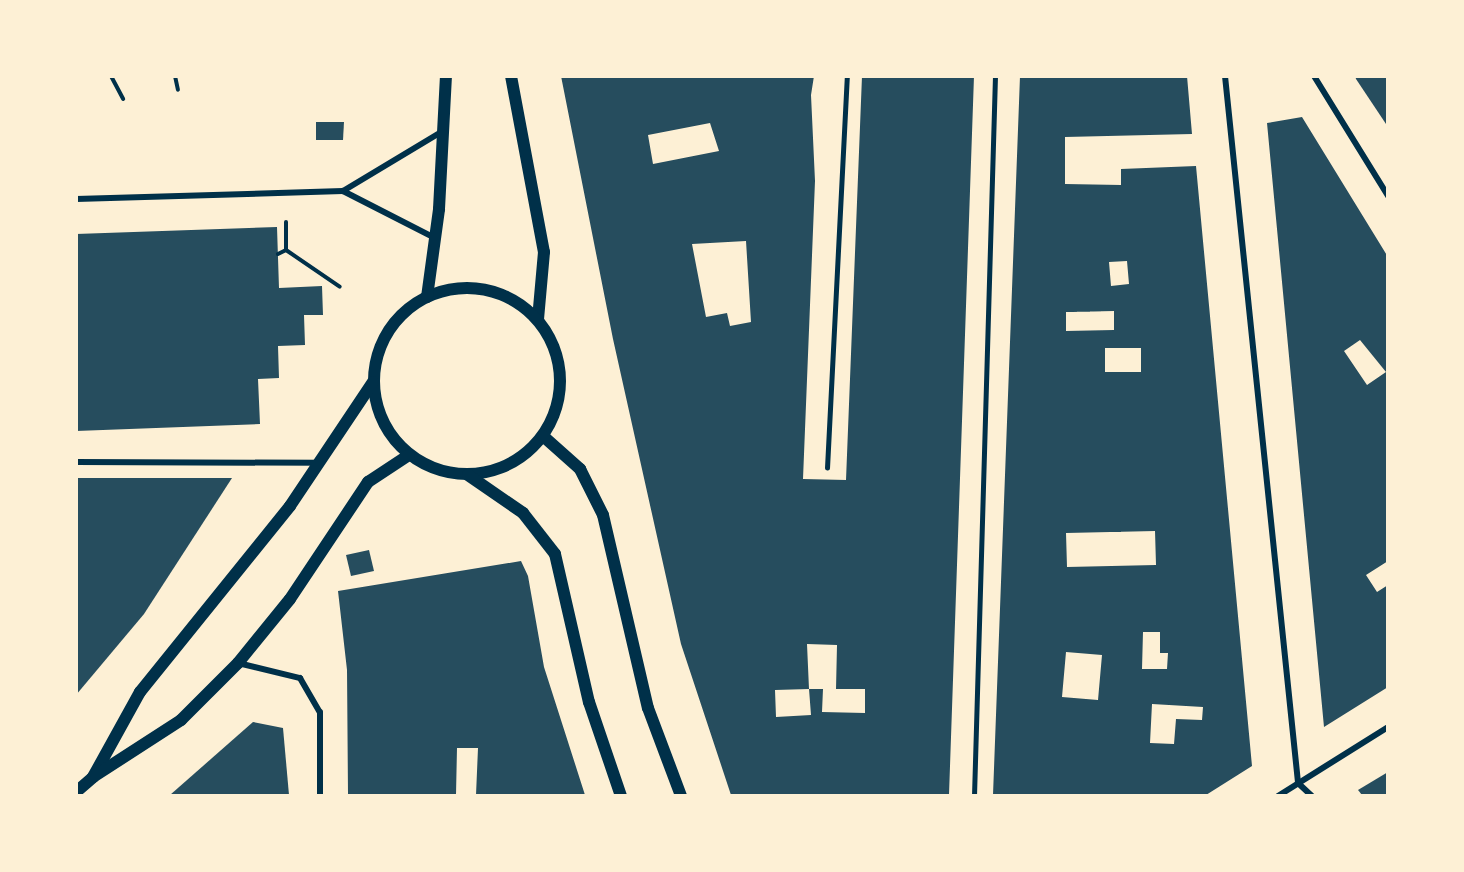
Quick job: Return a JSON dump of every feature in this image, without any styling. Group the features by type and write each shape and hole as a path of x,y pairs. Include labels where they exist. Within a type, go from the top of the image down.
{"main road":[{"path":"427,297 435,238 446,76"},
{"path":"511,76 544,252 538,319"},
{"path":"456,288 486,289 514,300 538,319 555,346 561,377 557,408 543,436 523,457 496,470 468,475 436,470 409,455 389,434 378,409 373,382 377,355 387,331 405,311 427,297 456,288"},
{"path":"93,777 140,692 218,599 321,463 373,382"},
{"path":"543,436 580,469 603,515 648,708 681,795"},
{"path":"76,792 93,777 181,720 238,663 290,599 368,482 409,455"},
{"path":"468,475 523,513 555,554 589,702 621,795"}],"street":[{"path":"1225,76 1298,783 1312,795"},
{"path":"1314,76 1388,196"},
{"path":"344,191 443,131"},
{"path":"76,199 344,191 435,238"},
{"path":"76,462 321,463"},
{"path":"238,663 300,678 320,712 320,795"},
{"path":"1278,795 1388,727"}],"lane":[{"path":"827,468 847,76"},
{"path":"974,795 995,76"}],"path":[{"path":"111,76 123,99"},
{"path":"175,76 177,90"},
{"path":"286,222 286,250"},
{"path":"278,254 286,250"},
{"path":"286,250 340,287"}],"building":[{"path":"561,76 814,76 811,95 815,181 803,479 846,480 862,76 974,76 949,795 731,795 681,644 613,339","holes":["710,123 719,151 653,164 648,135","746,241 751,322 730,326 727,313 706,317 692,244","807,644 837,645 836,689 865,689 865,713 822,712 823,689 809,689","809,689 811,715 776,717 775,690"]},
{"path":"1020,76 1187,76 1192,134 1065,137 1065,184 1121,185 1121,169 1196,166 1252,766 1206,795 993,795","holes":["1127,261 1129,284 1111,286 1109,262","1114,311 1114,330 1066,331 1066,312","1105,348 1141,348 1141,372 1105,372","1155,531 1156,565 1067,567 1066,533","1143,632 1160,632 1160,653 1168,653 1167,669 1142,669","1066,652 1102,655 1098,700 1062,697","1152,704 1203,707 1202,720 1176,719 1174,744 1150,743"]},
{"path":"1355,76 1388,76 1388,127 1356,79"},
{"path":"1302,117 1388,257 1388,561 1366,575 1377,592 1388,585 1388,687 1324,727 1267,123","holes":["1360,340 1386,372 1367,385 1344,351"]},
{"path":"316,122 344,122 343,140 316,140"},
{"path":"277,227 279,288 322,286 323,315 304,315 305,345 278,346 279,378 258,379 260,424 76,431 76,234"},
{"path":"76,478 232,478 144,614 76,695"},
{"path":"369,550 374,571 351,576 346,555"},
{"path":"521,561 528,576 544,667 585,795 476,795 478,748 457,748 456,795 348,795 347,670 338,591"},
{"path":"253,722 283,728 289,795 170,795"},
{"path":"1388,772 1388,795 1362,795 1358,790"}]}
